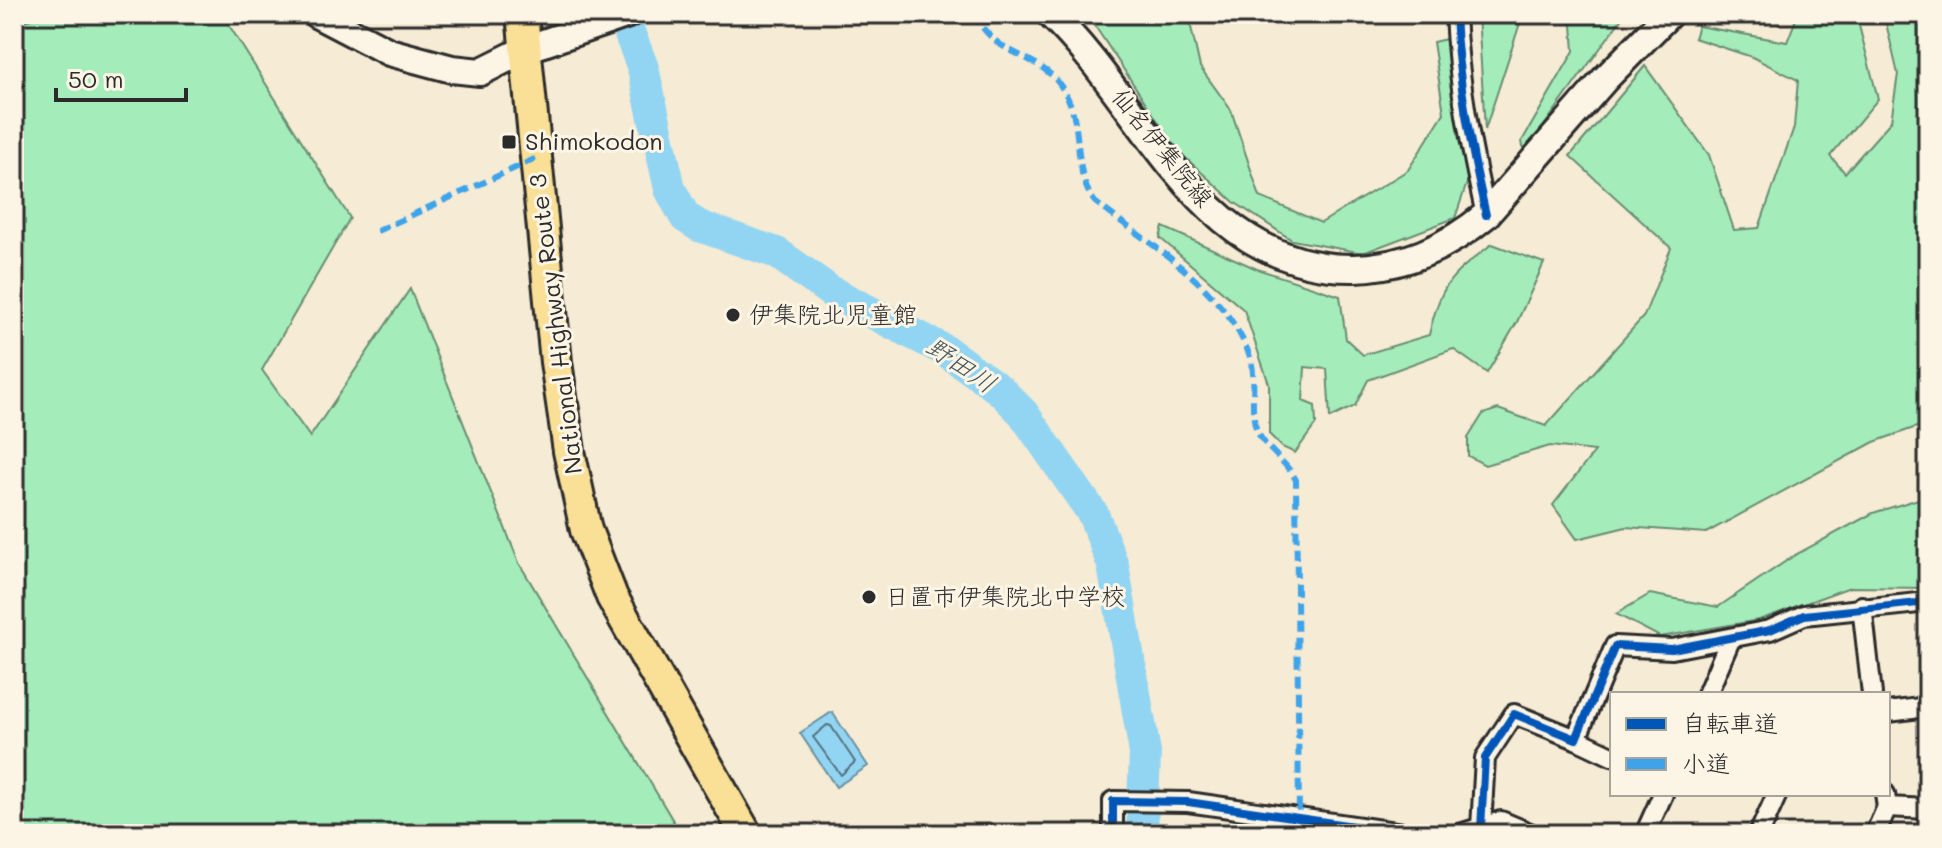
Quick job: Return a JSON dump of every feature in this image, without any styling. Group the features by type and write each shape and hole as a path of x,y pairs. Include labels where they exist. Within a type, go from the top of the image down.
{"highway":[{"name":"National Highway Route 3","path":"522,14 556,362 571,465 586,530 612,597 746,834"}],"main road":[{"path":"316,14 389,52 452,69 480,72 526,49 616,17"},
{"name":"仙名伊集院線","path":"1050,14 1087,54 1190,189 1229,226 1267,250 1324,266 1391,264 1443,245 1486,215 1605,79 1669,14"}],"street":[{"path":"1455,14 1456,52 1471,149 1486,215"},
{"path":"1576,739 1615,646 1672,649 1770,630 1804,615 1862,606 1928,602"},
{"path":"1862,606 1872,692"},
{"path":"1708,692 1730,640"},
{"path":"1890,712 1928,707"},
{"path":"1479,831 1485,758 1514,714 1610,755"},
{"path":"1645,834 1662,796"},
{"path":"1759,834 1776,796"},
{"path":"1113,834 1113,801 1167,801 1409,834"},
{"path":"1875,834 1886,801 1928,809"},
{"path":"1460,834 1479,831 1501,821 1532,834"}],"green space":[{"path":"54,14 222,14 350,218 262,370 310,437 410,289 519,563 681,834 14,834 14,23"},
{"path":"1087,14 1188,14 1200,67 1231,110 1260,197 1321,223 1408,170 1444,113 1433,42 1446,39 1468,180 1455,218 1363,253 1292,240 1234,202 1177,150"},
{"path":"1478,14 1523,14 1485,130"},
{"path":"1563,14 1625,14 1524,153 1522,141 1574,51 1572,25"},
{"path":"1798,14 1856,14 1878,99 1830,156 1845,173 1891,121 1898,74 1885,19 1903,14 1928,14 1928,423 1874,442 1706,533 1626,527 1577,539 1553,505 1595,451 1550,446 1485,465 1468,456 1468,438 1483,414 1498,409 1546,426 1644,316 1671,248 1570,156 1645,66 1709,155 1734,230 1759,228 1794,127 1798,80 1752,57 1694,38 1698,26 1787,42"},
{"path":"1163,227 1257,269 1340,296 1346,339 1363,355 1429,335 1438,303 1449,282 1492,244 1544,263 1517,322 1487,373 1453,349 1368,380 1355,406 1330,418 1327,369 1305,367 1303,401 1315,406 1316,424 1295,453 1282,447 1269,434 1269,384 1244,310 1160,238"},
{"path":"1928,496 1928,588 1850,587 1759,620 1660,637 1616,614 1650,594 1718,607 1795,555 1873,513"}],"water":[{"path":"832,712 868,766 836,787 800,733"}],"waterway":[{"name":"野田川","path":"622,14 643,68 670,189 685,217 699,226 777,253 830,291 946,351 1000,390 1023,413 1093,514 1113,565 1145,753 1142,834"}],"marked path":[{"path":"971,14 997,42 1044,69 1058,82 1070,104 1083,177 1095,202 1203,287 1237,329 1249,354 1253,374 1253,414 1258,433 1296,480 1299,818"},
{"path":"377,231 537,158"}],"cycle path":[{"path":"1455,14 1466,115 1486,215"},
{"path":"1476,834 1481,828 1485,758 1514,714 1576,739 1615,646 1672,649 1770,630 1804,615 1928,602"},
{"path":"1113,834 1113,801 1188,802 1409,834"}],"place":[{"name":"Shimokodon","path":"509,142"},
{"name":"伊集院北児童館","path":"733,315"},
{"name":"日置市伊集院北中学校","path":"869,597"}]}
